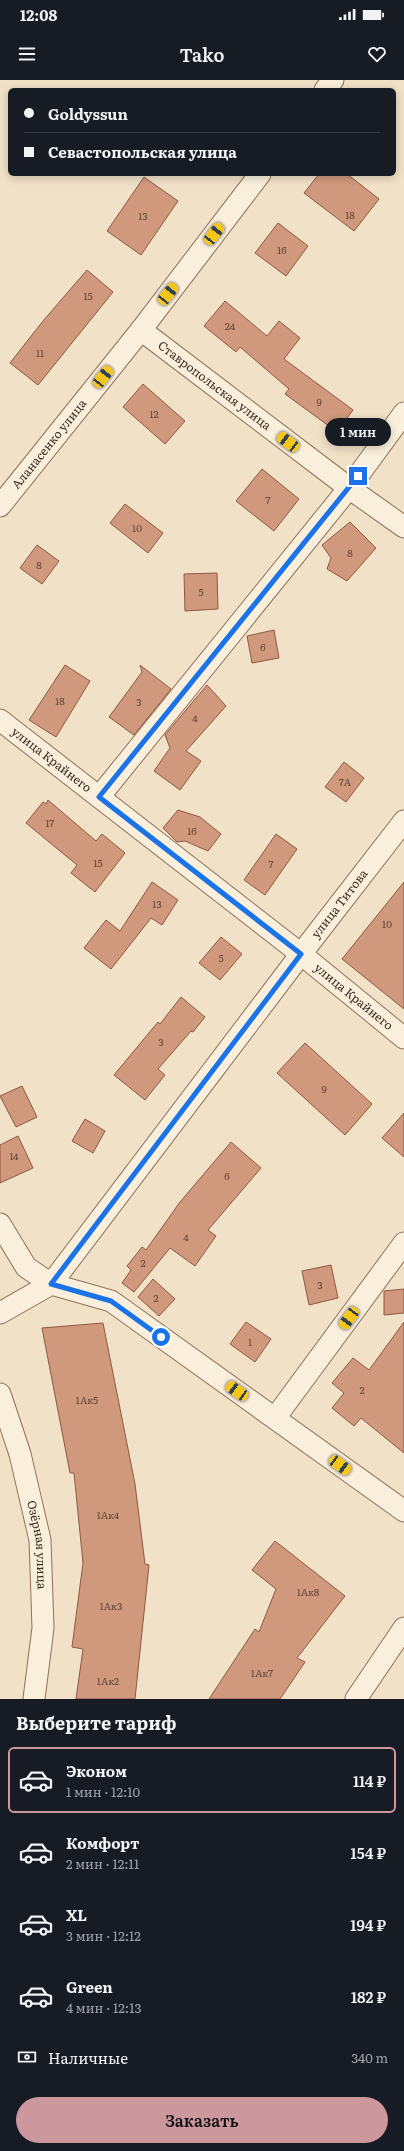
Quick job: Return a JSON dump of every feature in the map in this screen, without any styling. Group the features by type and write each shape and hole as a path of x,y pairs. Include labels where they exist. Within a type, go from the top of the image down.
{"street":[{"path":"327,88 333,80"},
{"name":"Аланасенко улица","path":"0,506 141,330 258,176"},
{"name":"Ставропольская улица","path":"141,330 349,488 404,527"},
{"path":"99,797 349,488 404,413"},
{"name":"улица Крайнего","path":"0,720 301,954 404,1038"},
{"name":"улица Титова","path":"0,1313 51,1284 301,954 404,821"},
{"path":"0,1224 26,1267 51,1284 111,1301 404,1511"},
{"path":"275,1418 404,1244"},
{"name":"Озёрная улица","path":"0,1394 20,1454 40,1540 43,1628 34,1699"},
{"path":"356,1699 404,1628"}],"building":[{"path":"317,176 350,176 379,199 354,231 304,193"},
{"path":"144,177 178,201 141,255 107,231"},
{"path":"278,223 308,246 286,276 255,253"},
{"path":"87,270 113,292 38,385 10,363 43,321"},
{"path":"225,301 267,336 279,321 300,338 284,359 353,410 337,432 285,394 289,389 240,347 236,352 204,326"},
{"path":"143,384 185,421 165,444 123,407"},
{"path":"262,469 299,499 274,531 236,501"},
{"path":"125,504 163,533 148,553 110,523"},
{"path":"350,522 376,548 347,581 327,569 331,558 322,545"},
{"path":"37,545 59,561 42,584 20,568"},
{"path":"217,573 218,609 185,611 184,574"},
{"path":"274,630 279,658 252,663 247,636"},
{"path":"65,665 90,681 56,737 29,720"},
{"path":"140,665 171,689 134,735 109,717 142,672"},
{"path":"207,685 226,706 186,751 201,761 180,790 154,771 170,748 165,735"},
{"path":"344,762 364,778 346,802 325,787"},
{"path":"48,800 96,841 102,834 125,853 95,892 71,873 77,865 26,823 43,802 46,804"},
{"path":"178,810 200,817 221,834 208,851 185,841 177,842 163,828"},
{"path":"276,834 297,849 265,895 244,880"},
{"path":"152,882 178,900 162,925 151,918 111,969 84,948 106,920 120,931"},
{"path":"404,882 404,1009 342,959"},
{"path":"221,937 242,954 220,980 199,963"},
{"path":"181,997 205,1017 158,1069 165,1075 145,1100 114,1075 158,1022 160,1024"},
{"path":"305,1043 372,1104 345,1135 277,1073"},
{"path":"22,1086 37,1117 16,1127 0,1096"},
{"path":"404,1113 404,1157 382,1138"},
{"path":"85,1119 105,1131 93,1153 72,1141"},
{"path":"18,1136 33,1168 0,1183 0,1145"},
{"path":"231,1142 261,1168 208,1230 216,1236 195,1266 170,1248 134,1292 122,1283 131,1270 127,1266 142,1247 146,1250 180,1202"},
{"path":"331,1265 338,1298 309,1305 302,1271"},
{"path":"153,1279 175,1299 159,1316 138,1297"},
{"path":"404,1289 404,1313 384,1315 384,1291"},
{"path":"246,1322 271,1339 255,1362 230,1344"},
{"path":"404,1322 404,1453 361,1418 354,1426 332,1408 344,1393 332,1383 353,1358 369,1370"},
{"path":"103,1323 135,1484 145,1564 149,1565 135,1699 76,1699 83,1649 72,1647 83,1563 74,1473 70,1473 42,1328"},
{"path":"275,1541 345,1596 297,1658 305,1662 280,1699 209,1699 255,1629 259,1632 276,1589 252,1570"}],"route":[{"path":"161,1337 111,1301 51,1284 301,954 99,797 358,476"}]}
